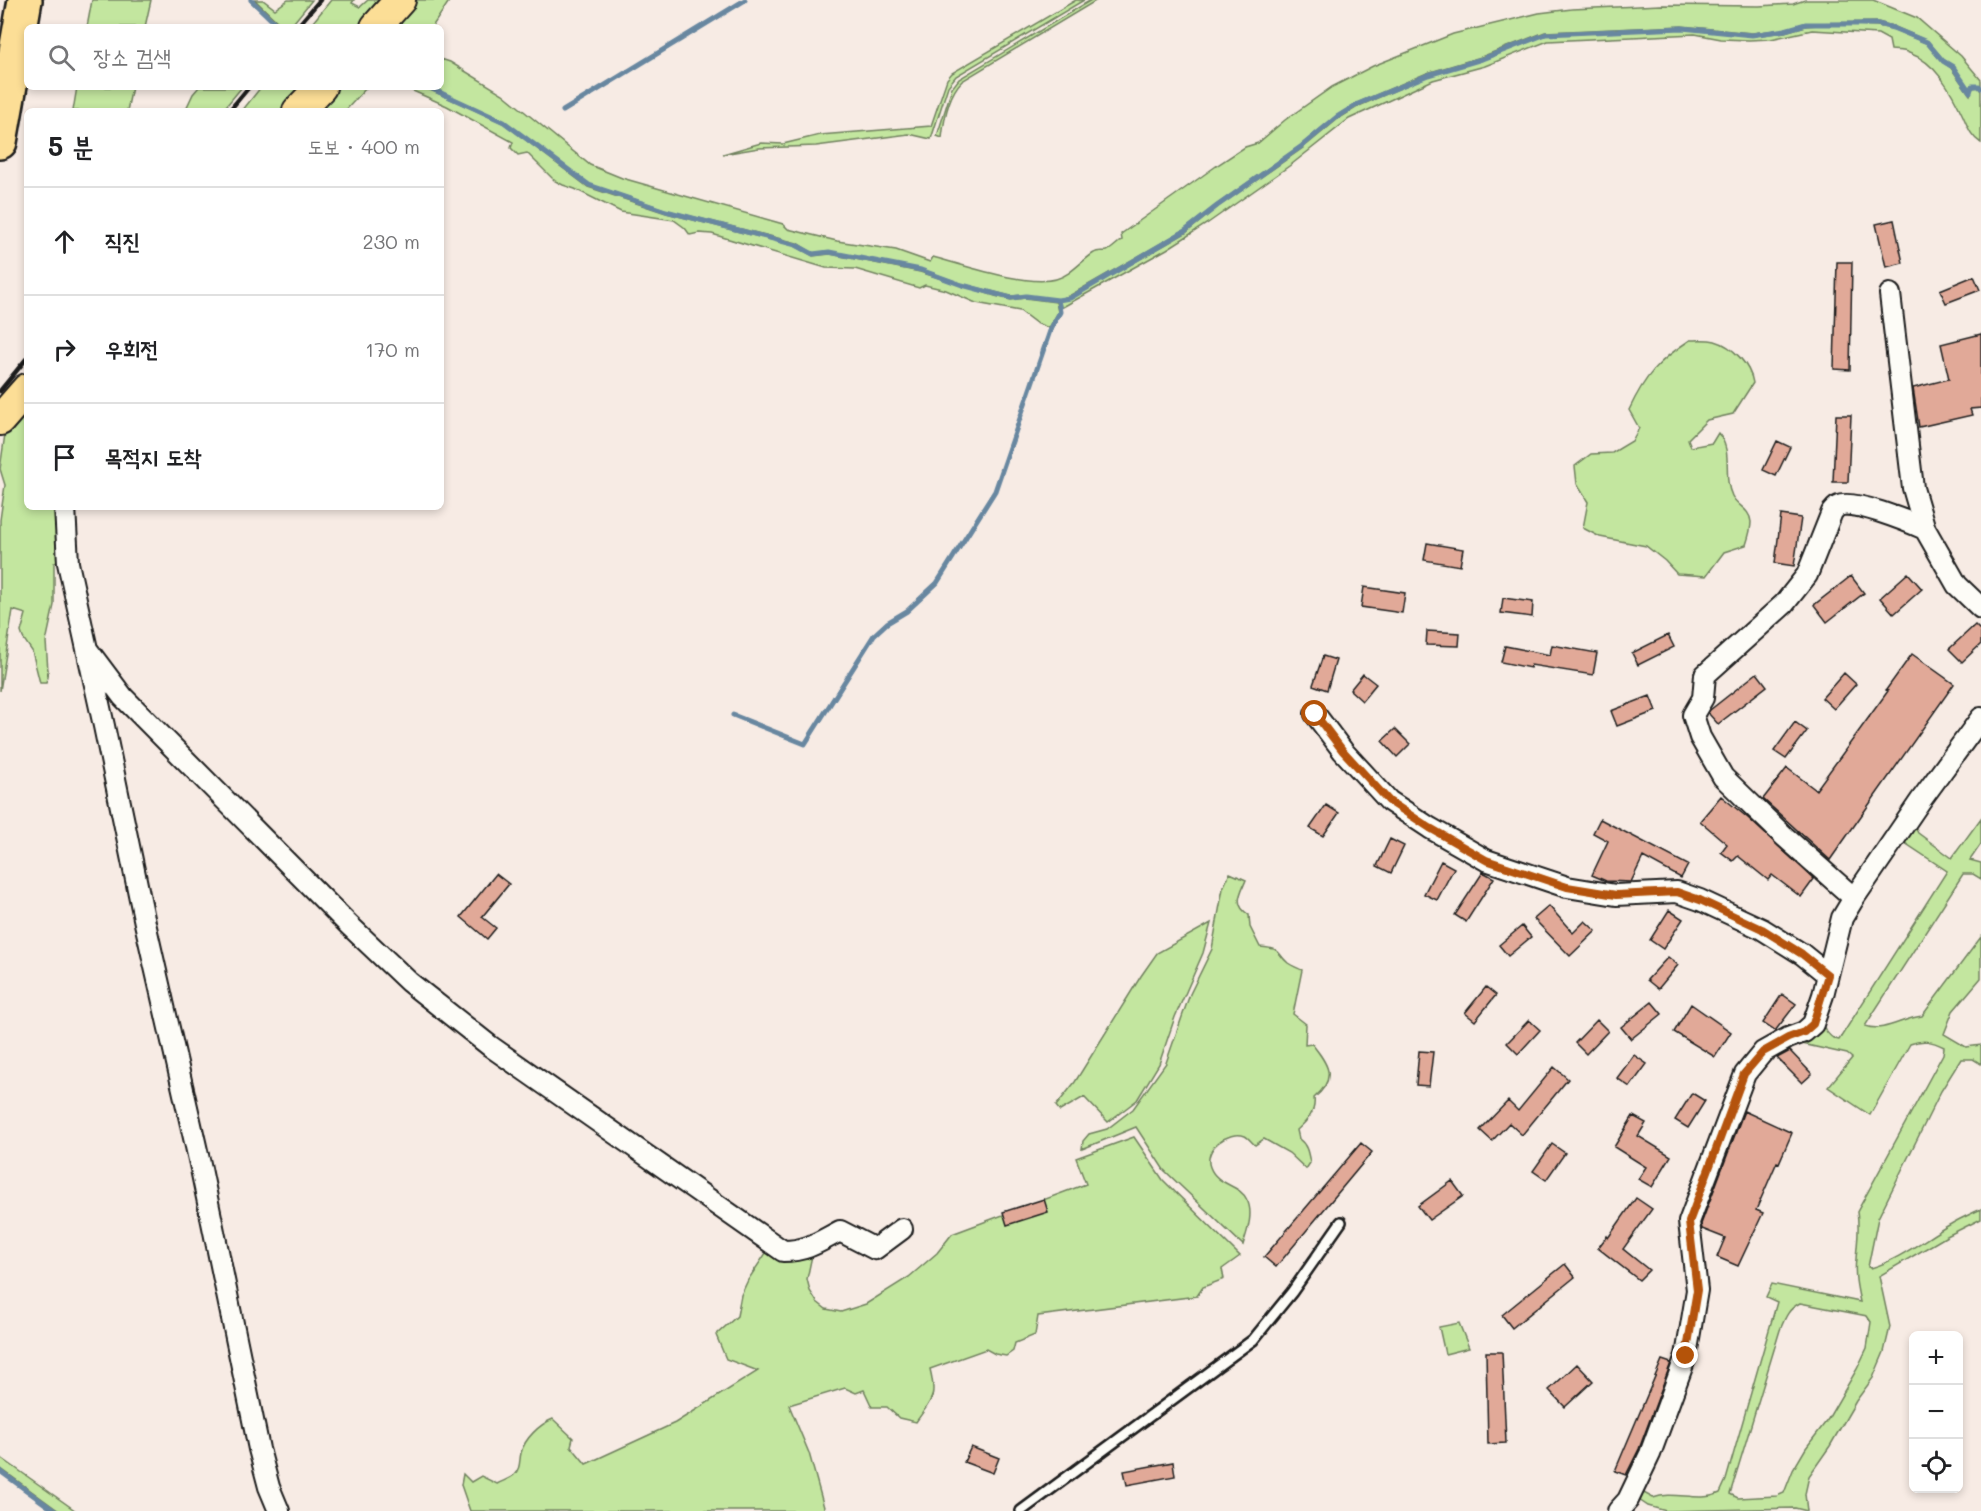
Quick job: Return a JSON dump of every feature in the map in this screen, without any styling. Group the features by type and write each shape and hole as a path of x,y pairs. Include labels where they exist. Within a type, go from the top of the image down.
{"highway":[{"path":"0,142 25,0"}],"main road":[{"path":"378,24 400,0"},
{"path":"301,108 318,90"},
{"path":"0,420 24,392"}],"street":[{"path":"1890,294 1913,488 1925,529 1957,585 1981,608"},
{"path":"1854,898 1785,837 1723,777 1700,737 1693,715 1702,698 1705,675 1784,604 1808,575 1832,512 1839,505 1853,504 1925,529"},
{"path":"65,510 68,563 145,922 200,1164 255,1430 269,1487 279,1511"},
{"path":"87,649 123,697 349,925 409,982 490,1046 783,1251 798,1251 811,1247 840,1231 875,1249 902,1229"},
{"path":"1315,714 1343,751 1389,801 1486,860 1567,887 1616,895 1677,892 1700,900 1762,929 1802,954 1828,975"},
{"path":"1618,1511 1628,1500 1650,1454 1686,1356 1697,1290 1689,1222 1744,1074 1763,1052 1804,1032 1813,1024 1842,918 1921,800 1981,718"}],"lane":[{"path":"1021,1511 1253,1340 1292,1292 1341,1222"}],"green space":[{"path":"92,0 151,0 146,24 88,24"},
{"path":"255,0 263,0 275,9 288,0 312,0 292,24 280,24"},
{"path":"331,0 354,0 352,3 360,7 368,0 386,0 366,24 311,24"},
{"path":"418,0 450,0 434,24 397,24"},
{"path":"1076,0 1084,0 956,76 948,86 931,139 909,134 816,146 759,148 723,154 761,143 783,144 820,135 931,126 947,79 952,73"},
{"path":"1091,0 1097,0 962,81 950,100 942,138 937,136 952,88 959,79"},
{"path":"1805,0 1873,0 1917,18 1961,56 1981,80 1981,86 1971,85 1969,89 1954,66 1944,60 1928,41 1878,22 1805,23 1784,29 1752,33 1682,26 1545,32 1481,57 1427,73 1357,103 1336,116 1301,145 1184,230 1069,296 1058,299 1025,295 1011,296 963,284 921,269 829,251 813,253 797,243 667,210 589,184 504,121 437,90 444,90 444,60 503,94 590,165 622,178 783,224 788,229 837,241 896,250 930,262 933,257 1012,278 1043,281 1061,277 1096,252 1111,249 1122,240 1121,234 1219,164 1245,147 1258,143 1285,120 1332,87 1373,66 1453,34 1539,13 1572,9 1661,5 1793,4"},
{"path":"1831,24 1892,29 1926,43 1942,62 1951,68 1970,95 1973,88 1978,87 1981,91 1981,143 1972,135 1954,97 1935,71 1919,57 1905,51 1891,50 1889,40 1878,34 1812,30 1771,39 1749,40 1721,39 1695,34 1548,41 1485,66 1433,80 1349,119 1292,164 1208,223 1167,249 1061,308 1060,301 1070,299 1186,233 1218,207 1303,148 1338,119 1359,106 1428,76 1482,60 1546,35 1682,29 1752,36"},
{"path":"76,90 131,90 128,108 74,108"},
{"path":"196,90 240,90 224,108 186,108"},
{"path":"259,90 306,90 288,108 244,108"},
{"path":"336,90 364,90 348,108 318,108"},
{"path":"411,90 431,90 503,123 588,187 666,213 795,246 813,256 830,254 920,272 1011,300 1025,298 1056,302 1058,312 1049,328 1036,323 1020,311 976,303 946,290 925,285 919,288 855,269 826,268 712,234 690,235 674,220 621,212 555,181 527,153 518,155 511,148 513,142 447,106"},
{"path":"1690,340 1712,340 1728,347 1740,357 1753,383 1733,414 1707,420 1688,439 1691,447 1712,443 1718,433 1726,447 1729,488 1732,496 1748,514 1751,522 1746,545 1724,552 1706,576 1677,574 1646,546 1600,537 1583,528 1588,502 1577,484 1575,466 1591,454 1612,453 1632,441 1639,428 1629,410 1641,388 1661,362"},
{"path":"24,408 24,510 60,510 62,561 54,563 54,605 46,642 48,671 46,683 40,683 32,651 21,632 26,614 13,610 0,691 0,520 5,485 0,469 6,427"},
{"path":"1981,818 1981,844 1970,860 1981,863 1981,879 1973,874 1963,874 1865,1026 1879,1028 1922,1016 1981,937 1981,978 1953,1011 1944,1034 1966,1047 1981,1045 1981,1064 1973,1059 1961,1059 1941,1091 1878,1218 1868,1267 1871,1268 1892,1259 1981,1209 1981,1219 1879,1276 1890,1327 1884,1352 1873,1378 1809,1476 1805,1494 1807,1511 1795,1508 1666,1511 1648,1506 1636,1498 1642,1492 1653,1498 1669,1495 1704,1497 1720,1493 1726,1480 1777,1302 1766,1297 1772,1284 1860,1302 1855,1270 1857,1212 1943,1054 1944,1047 1927,1041 1910,1044 1870,1115 1828,1087 1852,1058 1847,1054 1798,1043 1821,1022 1830,1036 1839,1040 1947,871 1902,841 1913,824 1918,833 1952,858","holes":["1800,1303 1867,1316 1871,1322 1867,1348 1828,1419 1793,1470 1784,1493 1777,1496 1738,1498 1730,1494 1780,1330 1790,1311"]},
{"path":"1230,873 1246,880 1239,903 1249,915 1250,927 1260,947 1276,950 1288,963 1302,970 1293,1014 1306,1024 1305,1045 1312,1044 1328,1071 1326,1084 1314,1098 1312,1112 1297,1130 1299,1139 1309,1155 1310,1163 1306,1169 1289,1153 1264,1139 1255,1145 1245,1136 1225,1138 1218,1142 1210,1154 1210,1167 1213,1173 1244,1195 1249,1205 1249,1222 1243,1245 1164,1170 1136,1127 1082,1149 1083,1141 1089,1134 1107,1129 1133,1109 1166,1063 1190,994 1212,949 1223,888"},
{"path":"1211,923 1203,953 1175,1017 1159,1064 1137,1100 1108,1122 1084,1097 1060,1111 1056,1106 1075,1082 1157,953"},
{"path":"1134,1137 1163,1180 1240,1256 1222,1269 1224,1279 1203,1287 1197,1296 1038,1316 1035,1335 1015,1343 1013,1351 1006,1356 986,1349 930,1369 933,1386 932,1398 916,1422 899,1418 887,1407 872,1407 864,1390 856,1393 845,1388 789,1405 809,1453 825,1511 470,1511 461,1485 463,1474 471,1482 481,1476 497,1484 510,1478 518,1470 525,1442 548,1421 553,1419 573,1438 571,1446 586,1464 675,1423 758,1371 726,1359 716,1335 737,1316 741,1295 748,1280 770,1247 813,1251 807,1279 810,1291 817,1302 826,1309 841,1312 866,1304 909,1277 937,1253 952,1234 1086,1184 1076,1158"},
{"path":"1459,1323 1469,1348 1445,1354 1439,1327"},
{"path":"0,1457 76,1511 59,1511 0,1468"}],"building":[{"path":"1894,220 1903,263 1886,267 1876,224"},
{"path":"1837,262 1852,262 1850,370 1834,369"},
{"path":"1974,276 1980,290 1946,303 1940,290"},
{"path":"1981,334 1981,408 1970,409 1972,415 1919,427 1913,388 1949,379 1941,344"},
{"path":"1836,415 1851,415 1848,482 1833,482"},
{"path":"1777,441 1790,447 1776,476 1763,470"},
{"path":"1781,515 1801,518 1794,566 1775,563"},
{"path":"1427,543 1463,549 1460,566 1424,560"},
{"path":"1908,573 1922,589 1894,614 1880,598"},
{"path":"1851,576 1864,593 1827,622 1814,605"},
{"path":"1364,587 1405,593 1402,613 1361,607"},
{"path":"1503,598 1533,602 1532,617 1501,613"},
{"path":"1975,625 1981,631 1981,644 1962,662 1949,649"},
{"path":"1427,631 1460,633 1459,646 1426,645"},
{"path":"1668,635 1674,647 1638,665 1632,653"},
{"path":"1552,645 1597,653 1593,675 1531,665 1530,668 1501,662 1505,646 1550,655"},
{"path":"1912,654 1954,684 1830,860 1763,799 1787,768 1816,790"},
{"path":"1323,656 1336,660 1327,690 1313,685"},
{"path":"1757,673 1767,686 1718,724 1708,713 1710,710"},
{"path":"1844,673 1856,684 1834,709 1822,698"},
{"path":"1363,674 1376,684 1362,701 1350,690"},
{"path":"1650,696 1656,711 1617,726 1611,711"},
{"path":"1795,722 1807,731 1786,759 1774,751"},
{"path":"1395,729 1410,744 1397,757 1382,741"},
{"path":"1721,796 1814,879 1801,897 1772,875 1768,880 1738,856 1733,861 1721,852 1727,844 1700,821"},
{"path":"1326,805 1339,813 1323,836 1310,828"},
{"path":"1600,819 1688,865 1681,878 1643,857 1631,882 1606,881 1592,875 1608,841 1593,833"},
{"path":"1390,839 1404,846 1391,873 1377,866"},
{"path":"1441,861 1454,868 1437,900 1424,894"},
{"path":"1483,872 1494,878 1466,922 1455,915"},
{"path":"496,874 509,884 482,917 496,928 487,939 461,917"},
{"path":"1549,906 1573,933 1585,921 1596,931 1570,956 1534,919"},
{"path":"1669,910 1683,919 1663,949 1650,940"},
{"path":"1522,926 1531,937 1508,956 1499,945"},
{"path":"1668,957 1678,965 1658,989 1647,980"},
{"path":"1486,987 1496,995 1475,1021 1465,1013"},
{"path":"1782,994 1796,1004 1775,1031 1763,1023"},
{"path":"1652,1002 1662,1014 1631,1039 1621,1027"},
{"path":"1691,1004 1731,1032 1715,1057 1674,1032"},
{"path":"1529,1020 1540,1030 1518,1054 1507,1043"},
{"path":"1597,1020 1608,1031 1586,1054 1575,1043"},
{"path":"1419,1051 1433,1052 1429,1086 1416,1085"},
{"path":"1790,1051 1812,1074 1802,1083 1777,1058"},
{"path":"1634,1055 1647,1064 1630,1087 1617,1078"},
{"path":"1554,1067 1568,1079 1522,1135 1509,1123 1492,1141 1480,1130 1508,1101 1518,1111"},
{"path":"1692,1093 1705,1101 1688,1128 1675,1120"},
{"path":"1744,1111 1792,1133 1756,1210 1763,1213 1738,1266 1717,1257 1725,1238 1702,1229 1701,1224"},
{"path":"1633,1116 1646,1123 1638,1136 1671,1156 1652,1187 1638,1179 1646,1167 1614,1147"},
{"path":"1361,1143 1372,1152 1276,1267 1264,1257"},
{"path":"1552,1144 1565,1153 1546,1180 1533,1171"},
{"path":"1452,1181 1463,1196 1429,1220 1418,1206"},
{"path":"1636,1198 1652,1209 1623,1249 1649,1270 1639,1280 1598,1248 1607,1236 1608,1238"},
{"path":"1044,1199 1048,1212 1007,1225 1003,1212"},
{"path":"1565,1264 1575,1277 1512,1328 1502,1315"},
{"path":"1486,1352 1502,1352 1506,1443 1488,1444"},
{"path":"1662,1360 1671,1363 1639,1449 1626,1475 1615,1471"},
{"path":"1577,1364 1593,1381 1565,1407 1549,1390"},
{"path":"971,1447 999,1458 993,1473 964,1462"},
{"path":"1173,1462 1175,1476 1127,1485 1124,1471"}],"waterway":[{"path":"251,0 276,24"},
{"path":"563,111 745,0"},
{"path":"435,90 504,122 589,185 666,211 796,245 813,254 829,252 921,270 962,285 1011,298 1026,296 1058,300 1070,298 1185,231 1302,146 1337,117 1358,104 1428,75 1482,59 1546,34 1682,28 1752,35 1806,24 1878,24 1927,42 1943,61 1953,67 1970,92 1972,86 1981,88"},
{"path":"733,715 805,744 874,635 887,623 907,611 937,583 995,491 1051,328 1060,312 1058,300"},
{"path":"0,1471 55,1511"}],"railway":[{"path":"300,24 320,0"},
{"path":"232,108 246,90"},
{"path":"0,391 24,362"}],"route":[{"path":"1315,714 1343,751 1389,801 1486,860 1567,887 1616,895 1677,892 1700,900 1762,929 1802,954 1828,975 1813,1024 1804,1032 1763,1052 1744,1074 1689,1222 1697,1290 1686,1356"}]}
